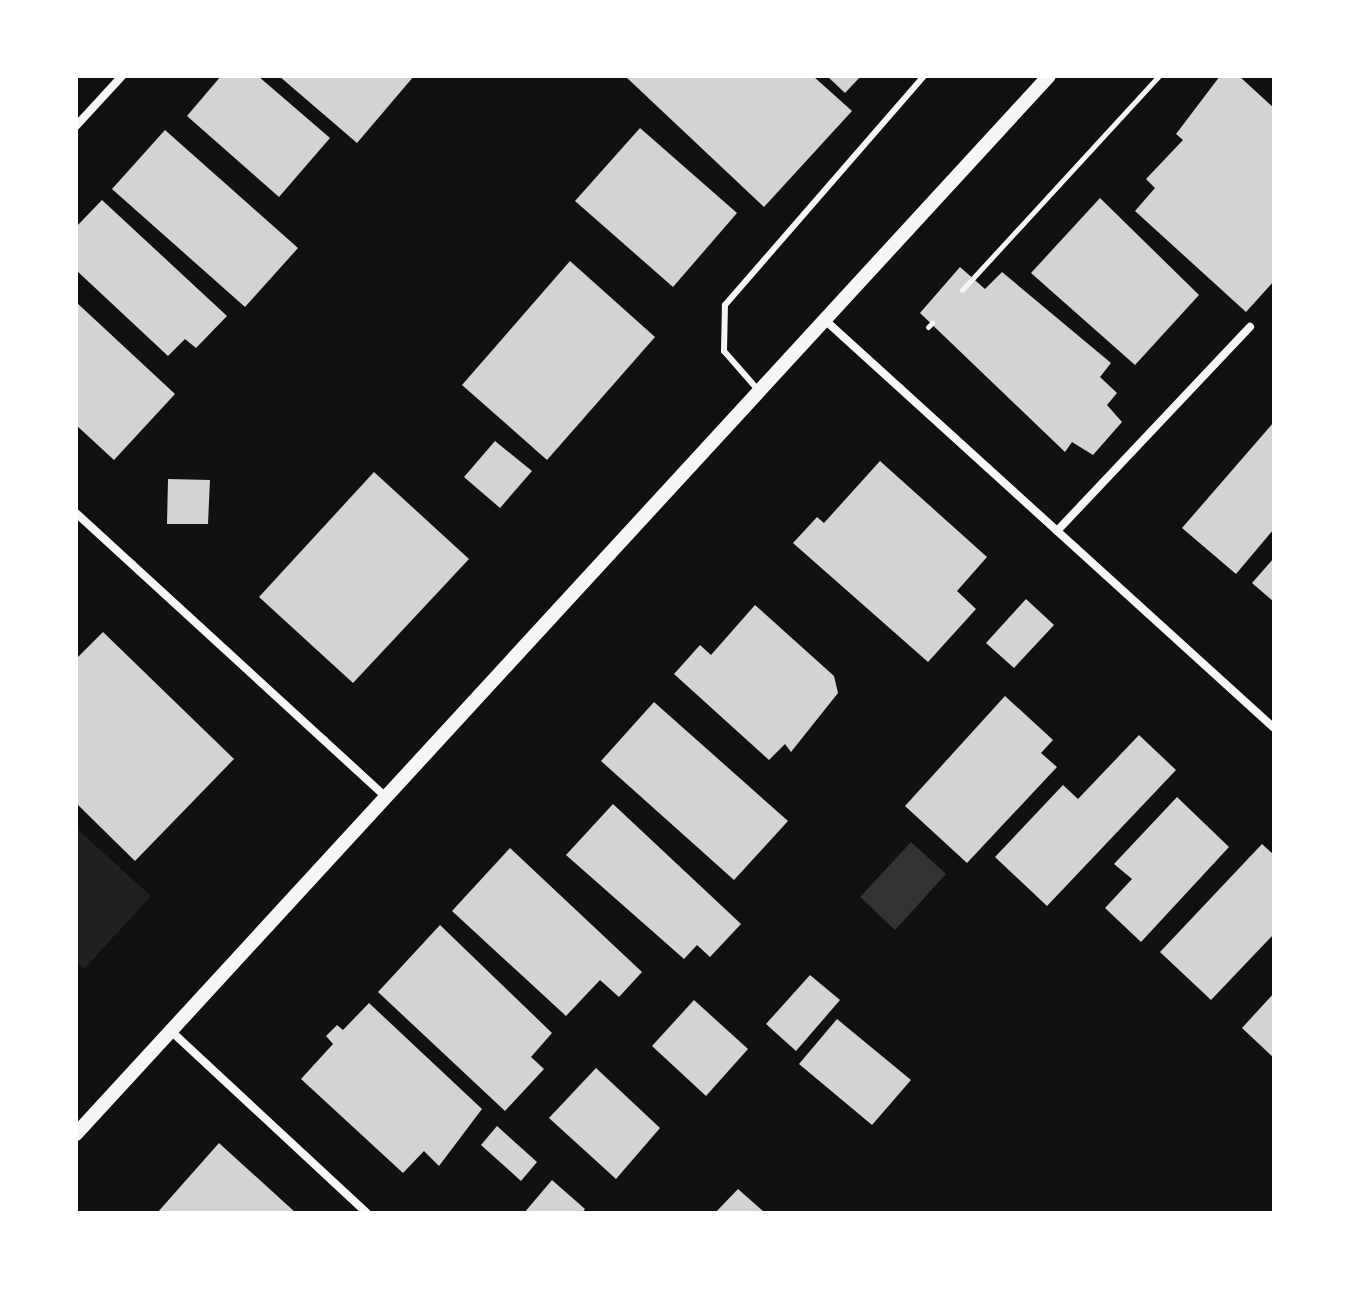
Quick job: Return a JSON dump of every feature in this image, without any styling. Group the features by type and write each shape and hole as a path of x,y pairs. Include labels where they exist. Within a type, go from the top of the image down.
{"street":[{"path":"76,126 122,76"},
{"path":"76,1134 1049,76"},
{"path":"826,321 1274,728"},
{"path":"1057,531 1250,327"},
{"path":"76,513 387,798"},
{"path":"171,1031 367,1213"}],"lane":[{"path":"760,392 724,351 725,305 924,76"}],"path":[{"path":"962,290 1159,76"}],"shaded area":[{"path":"76,828 151,896 84,969 76,962"},
{"path":"911,842 946,874 895,930 860,897"}],"building":[{"path":"221,76 258,76 330,138 279,197 187,116"},
{"path":"279,76 414,76 357,143"},
{"path":"625,76 813,76 852,111 764,207"},
{"path":"827,76 861,76 845,93"},
{"path":"1220,76 1239,76 1274,108 1274,281 1246,312 1135,211 1155,188 1146,179 1183,140 1176,134"},
{"path":"640,128 737,213 673,287 575,201"},
{"path":"165,130 298,248 245,307 112,189"},
{"path":"1100,198 1199,295 1135,365 1031,273"},
{"path":"102,200 227,316 196,348 185,339 168,356 76,270 76,227"},
{"path":"570,261 655,337 547,460 462,385"},
{"path":"960,267 985,289 1002,272 1111,363 1100,377 1117,393 1107,405 1122,422 1093,455 1072,442 1065,452 920,313"},
{"path":"76,302 175,394 114,460 76,425"},
{"path":"1274,422 1274,529 1236,574 1182,528"},
{"path":"495,441 532,471 500,508 464,477"},
{"path":"880,461 987,557 957,591 976,609 928,662 793,543 817,517 824,523"},
{"path":"374,472 469,559 353,683 259,597"},
{"path":"168,479 210,480 208,524 167,524"},
{"path":"1274,558 1274,602 1252,583"},
{"path":"1026,599 1054,625 1014,668 986,643"},
{"path":"755,605 834,676 838,693 791,752 785,744 769,760 674,674 700,645 711,655"},
{"path":"103,632 234,759 135,861 76,803 76,659"},
{"path":"1005,696 1053,740 1041,753 1057,767 967,863 905,806"},
{"path":"654,702 788,821 734,880 601,761"},
{"path":"1139,735 1176,770 1047,906 995,857 1063,785 1078,799"},
{"path":"1177,797 1229,847 1141,942 1105,908 1132,879 1114,864"},
{"path":"613,804 741,924 710,957 697,945 684,959 566,855"},
{"path":"1262,844 1274,855 1274,934 1211,1000 1160,952"},
{"path":"510,848 642,972 619,997 600,980 566,1016 452,911"},
{"path":"440,925 552,1033 531,1057 544,1069 505,1111 378,992"},
{"path":"810,975 840,1000 796,1051 766,1024"},
{"path":"1274,993 1274,1058 1242,1028"},
{"path":"694,1000 748,1049 706,1096 652,1046"},
{"path":"369,1003 482,1109 439,1166 424,1151 403,1173 301,1079 333,1044 326,1036 337,1025 343,1030"},
{"path":"837,1019 911,1080 872,1125 799,1064"},
{"path":"596,1068 660,1128 616,1179 549,1118"},
{"path":"497,1126 537,1162 521,1181 481,1145"},
{"path":"219,1143 296,1213 157,1213"},
{"path":"552,1180 585,1209 582,1213 524,1213"},
{"path":"738,1189 765,1213 715,1213"}]}
